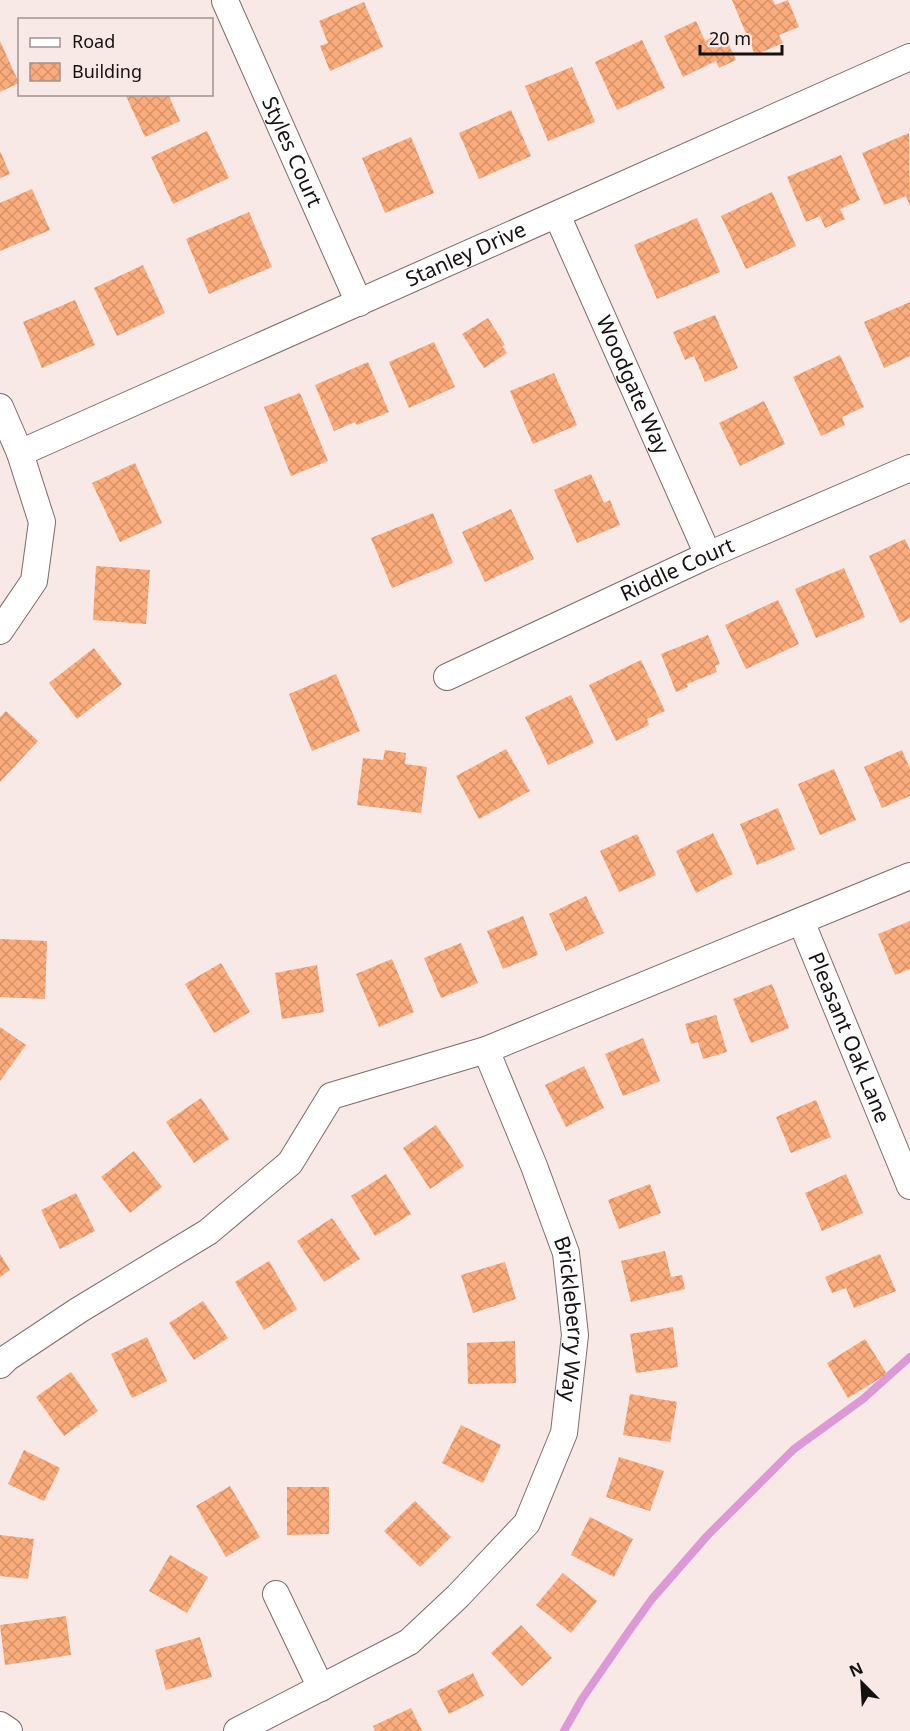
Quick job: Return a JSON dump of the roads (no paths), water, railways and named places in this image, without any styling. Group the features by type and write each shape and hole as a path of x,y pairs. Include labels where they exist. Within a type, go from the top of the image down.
{"street":[{"name":"Styles Court","path":"225,1 359,303"},
{"name":"Stanley Drive","path":"20,453 910,57"},
{"name":"Woodgate Way","path":"557,215 708,555"},
{"path":"0,407 20,453 42,522 34,582 0,631"},
{"name":"Riddle Court","path":"447,677 708,555 910,468"},
{"path":"0,1365 78,1310 208,1232 290,1163 331,1096 486,1050 910,876"},
{"name":"Pleasant Oak Lane","path":"801,921 910,1186"},
{"name":"Brickleberry Way","path":"237,1731 409,1642 458,1596 527,1523 564,1433 575,1335 566,1253 534,1166 486,1050"},
{"path":"276,1594 321,1688"},
{"path":"0,1725 9,1731"}],"waterway":[{"path":"564,1731 582,1699 652,1599 707,1536 794,1449 863,1399 910,1357"}]}
